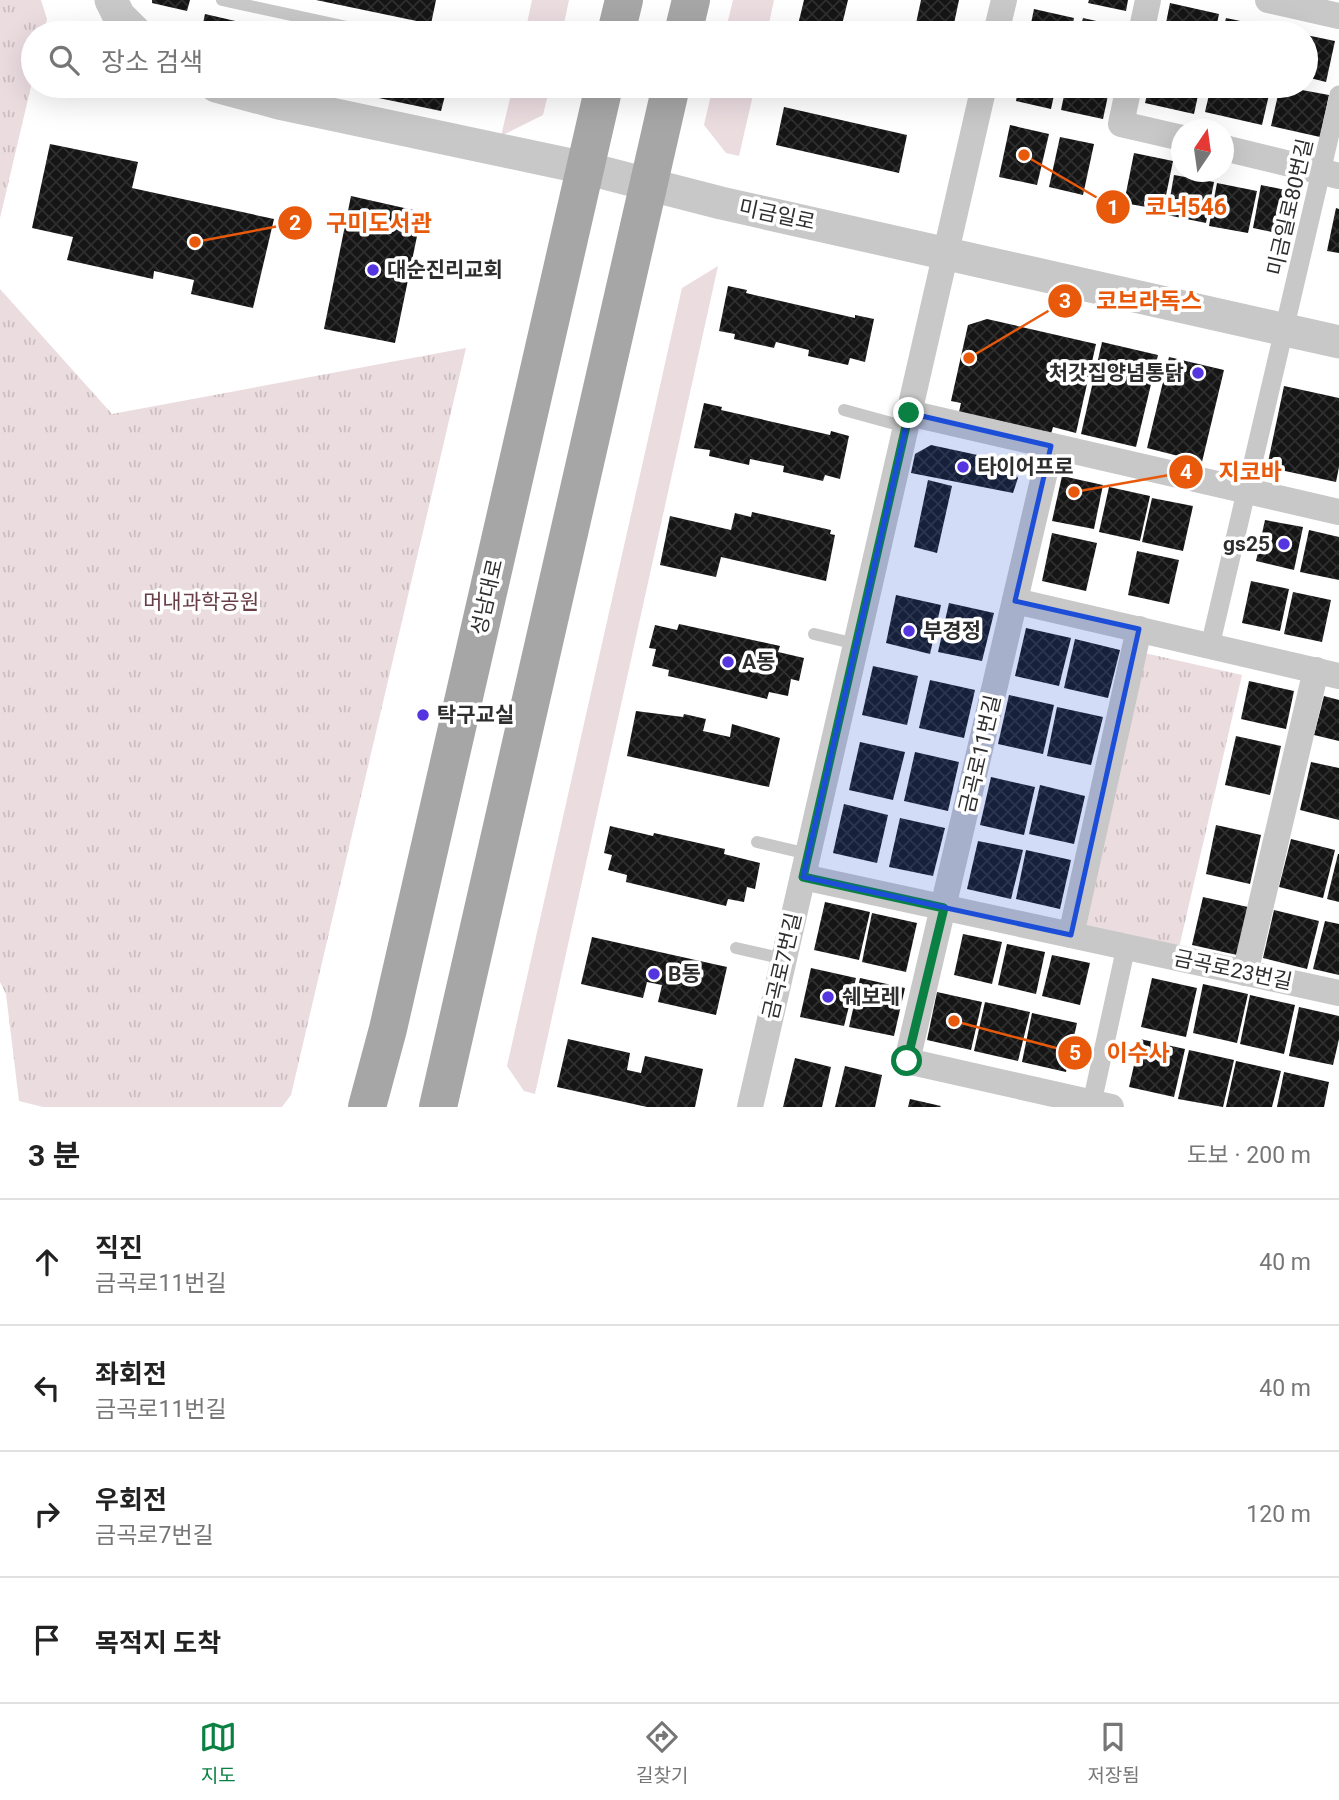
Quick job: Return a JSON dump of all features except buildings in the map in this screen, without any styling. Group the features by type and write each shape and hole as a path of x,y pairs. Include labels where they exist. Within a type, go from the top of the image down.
{"main road":[{"path":"619,21 624,0"},
{"path":"686,21 691,0"},
{"name":"성남대로","path":"367,1107 388,1029 601,98"},
{"path":"438,1107 668,98"}],"street":[{"path":"111,0 124,21"},
{"path":"999,21 1004,0"},
{"path":"1144,21 1148,0"},
{"path":"1268,0 1339,16"},
{"name":"미금일로80번길","path":"1210,646 1240,489 1331,174 1339,95"},
{"name":"미금일로","path":"260,98 585,168 721,203 1339,342"},
{"name":"금곡로7번길","path":"750,1107 981,98"},
{"path":"1126,98 1121,124 1171,136"},
{"path":"1234,151 1331,174"},
{"path":"908,420 1051,446 1339,512"},
{"name":"금곡로11번길","path":"1051,446 907,1061 1098,1106"},
{"path":"1015,601 1327,673 1245,974"},
{"path":"1071,935 1139,629"},
{"path":"805,865 944,908 1126,947 1098,1106"},
{"name":"금곡로23번길","path":"1126,947 1339,993"}],"lane":[{"path":"222,0 257,4 326,21"},
{"path":"844,410 908,420"},
{"path":"814,634 856,644"},
{"path":"757,842 805,865"},
{"path":"736,948 784,958"}],"highlighted area":[{"path":"909,413 1051,446 1015,601 1139,629 1071,935 803,877"}],"green space":[{"path":"0,0 41,0 47,21 21,21 21,98 28,98 0,218"},
{"path":"532,0 569,0 565,21 528,21"},
{"path":"733,0 774,0 770,21 728,21"},
{"path":"510,98 547,98 543,115 501,136"},
{"path":"710,98 752,98 739,156 726,153 704,125"},
{"path":"718,266 535,1094 524,1091 507,1066 682,288"},
{"name":"머내과학공원","path":"0,289 112,414 466,348 291,1095 282,1107 43,1107 19,1101 6,994 0,982"},
{"path":"1140,652 1242,675 1178,952 1077,930"}],"place":[{"name":"코너546","path":"1024,155"},
{"name":"구미도서관","path":"195,242"},
{"name":"대순진리교회","path":"373,270"},
{"name":"코브라독스","path":"969,358"},
{"name":"처갓집양념통닭","path":"1198,373"},
{"name":"타이어프로","path":"963,467"},
{"name":"지코바","path":"1074,492"},
{"name":"gs25","path":"1284,544"},
{"name":"부경정","path":"909,631"},
{"name":"A동","path":"728,662"},
{"name":"탁구교실","path":"423,715"},
{"name":"B동","path":"654,974"},
{"name":"쉐보레","path":"828,997"},
{"name":"이수사","path":"954,1021"}],"route":[{"path":"907,1061 944,908 803,877 909,413"}]}
